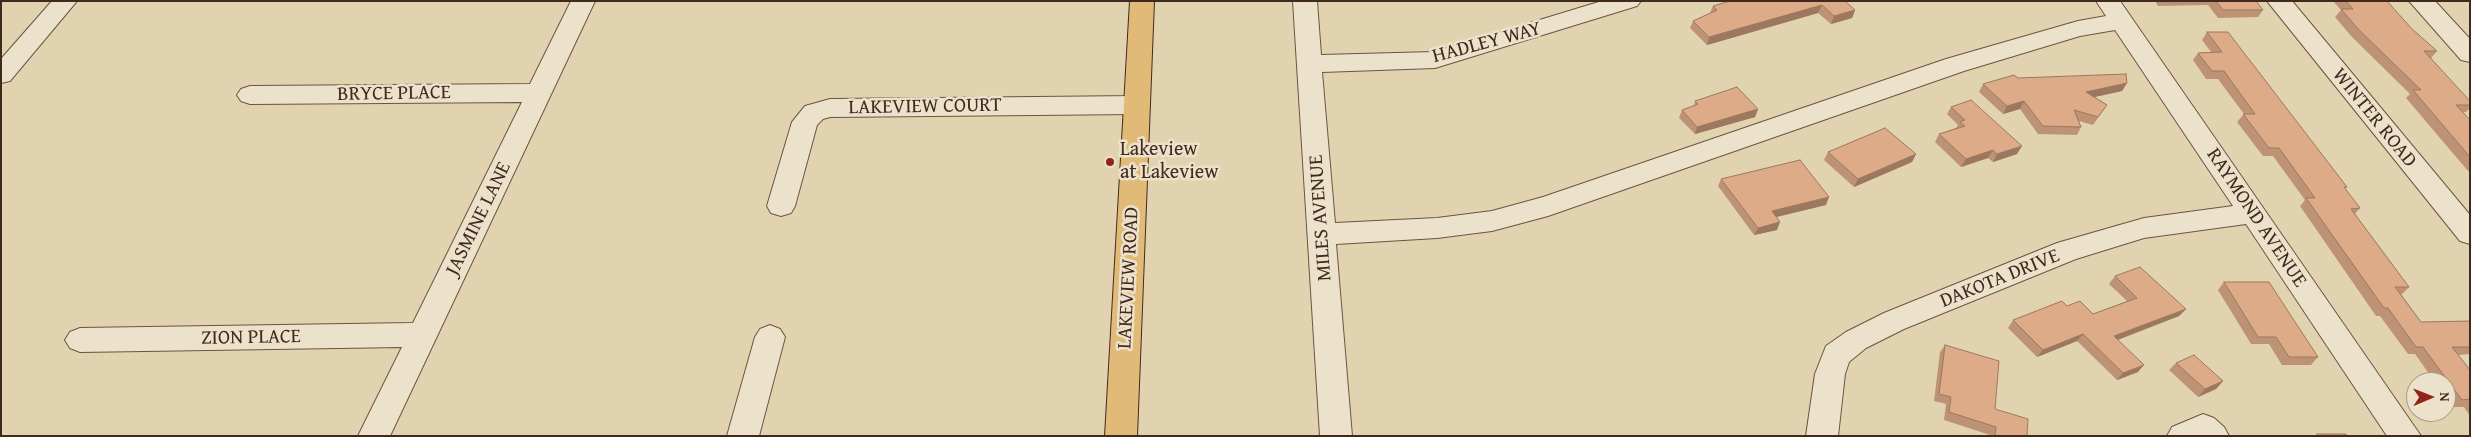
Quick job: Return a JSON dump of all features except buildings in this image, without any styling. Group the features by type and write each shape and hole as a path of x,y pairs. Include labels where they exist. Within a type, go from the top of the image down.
{"main road":[{"name":"LAKEVIEW ROAD","path":"1121,436 1142,1"}],"street":[{"path":"1,75 65,1"},
{"name":"JASMINE LANE","path":"374,436 583,1"},
{"name":"MILES AVENUE","path":"1306,1 1336,436"},
{"name":"HADLEY WAY","path":"1311,64 1435,60 1629,1"},
{"name":"WINTER ROAD","path":"2279,1 2470,234"},
{"path":"2421,1 2470,54"},
{"path":"1322,234 1437,228 1482,222 1548,206 1954,65 2078,29 2115,11"},
{"name":"RAYMOND AVENUE","path":"2115,11 2405,436"},
{"name":"BRYCE PLACE","path":"250,95 539,92"},
{"name":"LAKEVIEW COURT","path":"781,206 805,122 814,112 830,108 1137,105"},
{"name":"DAKOTA DRIVE","path":"1822,436 1830,374 1837,355 1863,336 1894,321 2067,251 2144,228 2253,213"},
{"name":"ZION PLACE","path":"80,340 422,335"},
{"path":"743,436 770,337"},
{"path":"2183,436 2203,427 2213,436"}],"place":[{"name":"Lakeview at Lakeview","path":"1110,162"}]}
